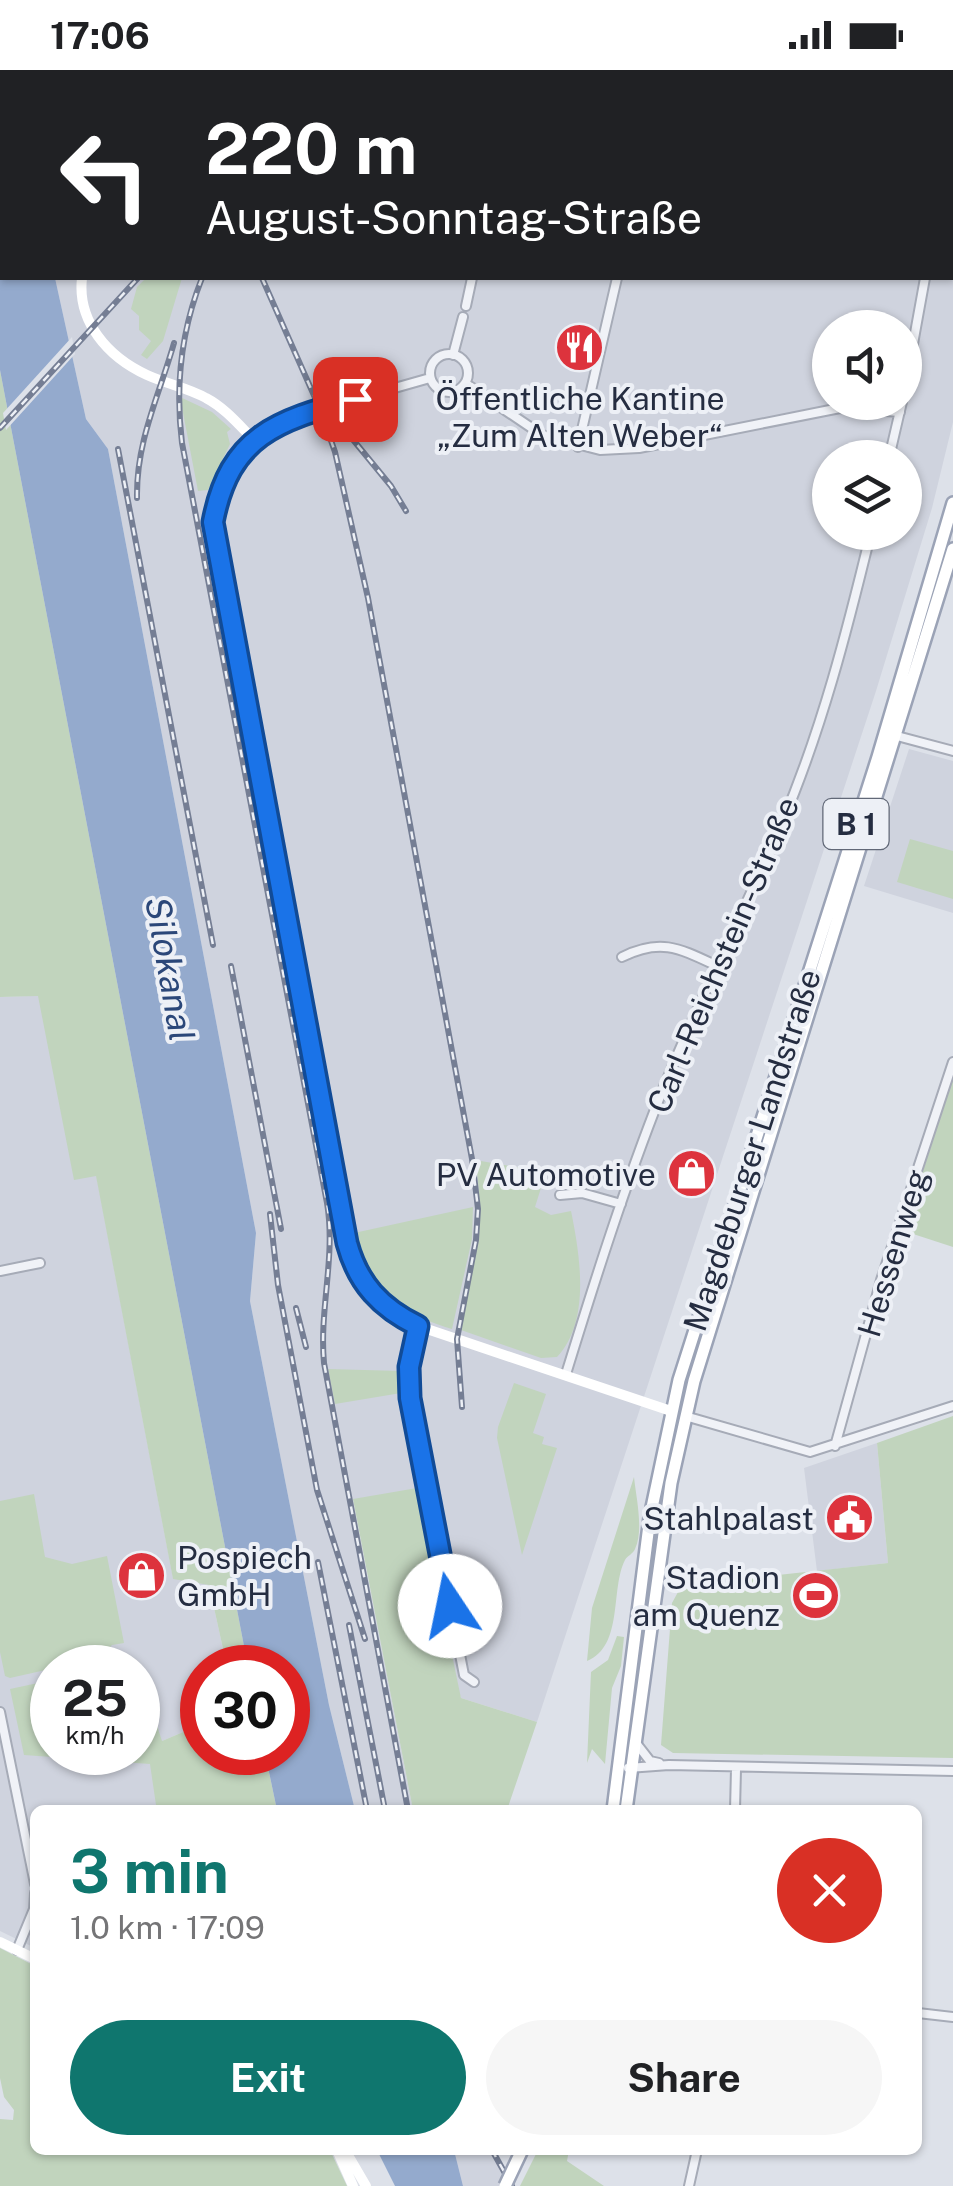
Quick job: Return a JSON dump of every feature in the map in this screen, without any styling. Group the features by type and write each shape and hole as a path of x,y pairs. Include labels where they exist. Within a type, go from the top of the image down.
{"main road":[{"name":"Magdeburger Landstraße","path":"626,1805 626,1768 650,1517 671,1411 878,758 953,503"},
{"name":"Magdeburger Landstraße","path":"615,1805 636,1743 665,1519 685,1416 744,1213 953,549"},
{"path":"671,1411 685,1416"},
{"path":"505,2186 520,2155"}],"street":[{"path":"82,280 84,314 114,353 138,371 208,399 254,440"},
{"path":"466,306 472,280"},
{"path":"578,447 617,280"},
{"path":"919,310 925,280"},
{"path":"453,355 463,316"},
{"path":"453,355 467,369 465,384 456,390 436,388 430,378 435,360 453,355"},
{"path":"430,378 303,414 254,440 230,470 213,522 347,1243 356,1270 370,1291 390,1310 418,1326 671,1411"},
{"path":"465,384 532,430 578,447 610,450 639,448 812,414"},
{"name":"Carl-Reichstein-Straße","path":"566,1374 621,1204 662,1094 782,823 814,737 866,550"},
{"path":"897,736 953,751"},
{"path":"622,957 643,946 662,946 684,950 716,966"},
{"name":"Hessenweg","path":"835,1446 881,1280 953,1062"},
{"path":"560,1195 582,1193 621,1204"},
{"path":"0,1271 40,1264"},
{"path":"418,1326 409,1367 410,1398 464,1675 474,1682"},
{"path":"685,1416 817,1452 953,1406"},
{"path":"0,1712 30,1859"},
{"path":"636,1743 650,1761 668,1765"},
{"path":"626,1768 668,1765 953,1771"},
{"path":"735,1805 736,1769"},
{"path":"16,1950 30,1918"},
{"path":"0,1942 30,1957"},
{"path":"922,2013 953,2017"},
{"path":"339,2155 353,2186"},
{"path":"348,2155 366,2186"},
{"path":"689,2186 696,2155"}],"shaded area":[{"path":"55,280 953,280 953,422 922,541 922,440 812,440 812,550 919,550 537,1722 461,1698 353,1500 412,1805 354,1805 329,1705 250,1301 256,1233 108,449 86,419"},
{"path":"909,749 953,761 953,913 864,886"},
{"path":"62,995 173,1578 209,1585 222,1645 180,1645 180,1733 160,1742 160,1645 30,1645 30,1775 160,1772 176,1805 30,1805 30,1946 0,1931 0,997"},
{"name":"Stahlpalast","path":"877,1443 888,1563 817,1571 804,1468"},
{"path":"455,2155 499,2155 515,2186 463,2186"}],"green space":[{"path":"144,280 181,280 163,341 147,359 141,355 151,341 139,330 139,316 131,309 137,287"},
{"path":"0,370 244,1645 222,1645 209,1585 173,1579 96,1176 74,1180 38,996 0,997"},
{"path":"180,397 212,412 231,429 227,432 230,444 208,490 198,491"},
{"path":"910,839 953,851 953,899 897,882"},
{"path":"953,1076 953,1247 904,1231"},
{"path":"475,1160 546,1172 535,1207 551,1215 571,1211 579,1267 579,1307 568,1342 557,1357 541,1358 461,1330 478,1227"},
{"path":"473,1207 472,1239 452,1329 416,1315 376,1284 354,1233"},
{"path":"328,1369 401,1371 401,1393 335,1404"},
{"path":"514,1383 546,1394 533,1433 544,1437 542,1444 557,1448 522,1555 497,1438"},
{"name":"Stadion am Quenz","path":"953,1416 953,1758 673,1753 661,1745 672,1603 689,1572 722,1587 731,1580 888,1563 877,1443"},
{"path":"634,1477 638,1541 621,1572 606,1643 599,1654 587,1661 592,1608"},
{"path":"417,1488 461,1698 537,1722 509,1805 412,1805 353,1499"},
{"path":"34,1494 45,1557 72,1564 107,1556 124,1643 30,1645 30,1674 5,1676 0,1652 0,1501"},
{"path":"617,1636 624,1637 621,1666 612,1688 605,1764 592,1749 587,1763 591,1672 608,1660"},
{"path":"30,1685 30,1755 24,1755 10,1689"},
{"path":"180,1733 180,1775 270,1775 276,1805 156,1805 152,1775 160,1775 160,1735 162,1741"},
{"path":"0,1948 30,1963 30,2155 332,2155 347,2186 0,2186 0,2119 13,2120 14,2110 4,2097 0,2078"},
{"path":"536,2155 568,2155 567,2161 604,2186 520,2186"}],"water":[{"name":"Silokanal","path":"0,280 55,280 86,419 108,449 256,1233 250,1301 329,1705 354,1805 276,1805 270,1775 310,1775 310,1645 244,1645 0,370"},
{"path":"380,2155 455,2155 463,2186 395,2186"}],"pier":[{"path":"72,337 75,354 6,430 3,413"}],"railway":[{"path":"0,428 136,280"},
{"path":"201,280 182,359 182,443 327,1203 330,1243 324,1363 407,1805"},
{"path":"263,280 335,452 368,598 472,1159 478,1209 457,1339 462,1407"},
{"path":"137,498 144,438 174,343"},
{"path":"327,408 391,486 406,511"},
{"path":"118,449 213,945"},
{"path":"231,966 281,1229"},
{"path":"270,1214 278,1285 317,1490 365,1639"},
{"path":"296,1308 306,1347"},
{"path":"318,1562 366,1805"},
{"path":"349,1625 384,1805"},
{"path":"495,2155 512,2186"}],"place":[{"name":"Öffentliche Kantine „Zum Alten Weber“","path":"580,348"},
{"name":"PV Automotive","path":"691,1174"},
{"name":"Stahlpalast","path":"849,1518"},
{"name":"Pospiech GmbH","path":"142,1575"},
{"name":"Stadion am Quenz","path":"815,1595"}],"route":[{"path":"355,399 303,414 254,440 230,470 213,522 347,1243 356,1270 370,1291 390,1310 418,1326 409,1367 410,1398 450,1606"}]}
